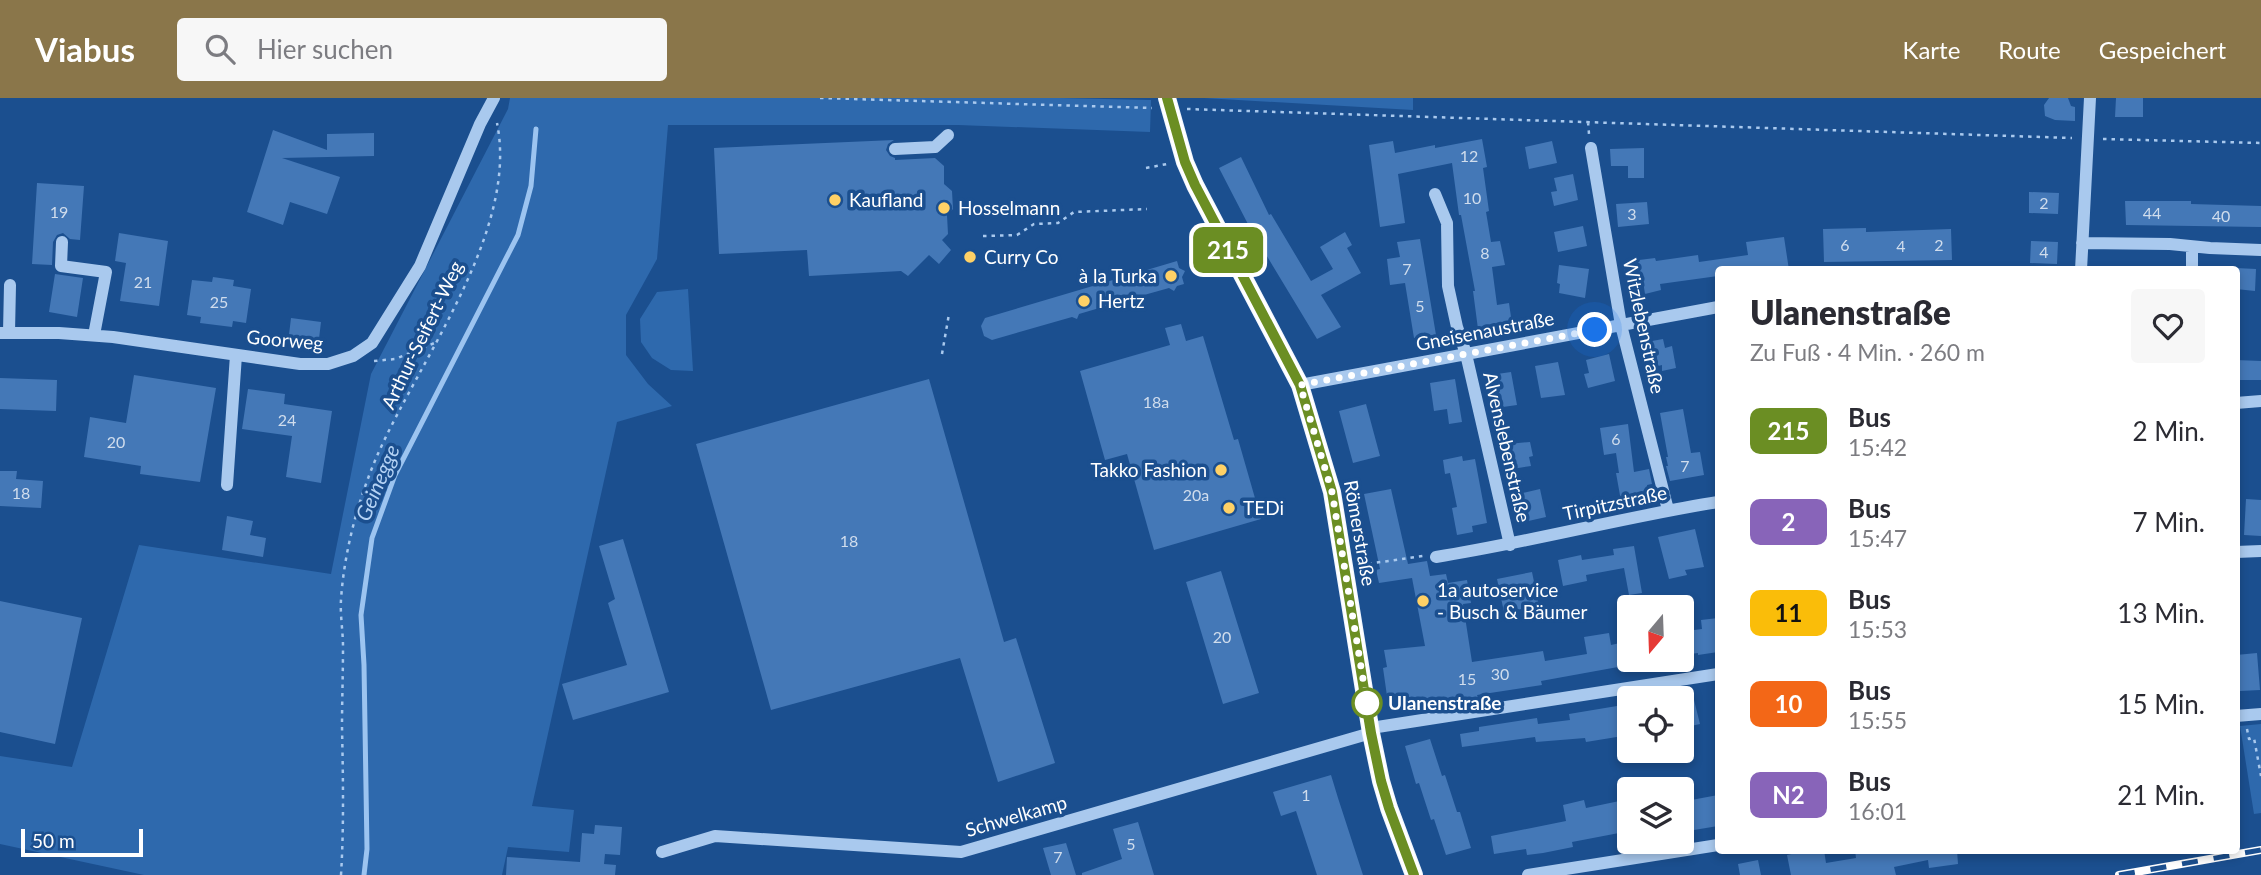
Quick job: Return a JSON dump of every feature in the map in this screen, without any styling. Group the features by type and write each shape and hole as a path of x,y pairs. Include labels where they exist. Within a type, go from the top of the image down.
{"main road":[{"name":"Römerstraße","path":"1168,103 1185,162 1208,214 1300,385 1332,492 1371,731 1389,808 1414,875"}],"street":[{"name":"Goorweg","path":"5,333 94,335 300,364 328,364 353,356 372,343 420,266 480,124 494,98"},
{"path":"2081,266 2090,98"},
{"path":"895,149 935,147 948,135"},
{"name":"Witzlebenstraße","path":"1591,148 1621,325 1668,510"},
{"name":"Alvenslebenstraße","path":"1435,194 1447,223 1448,286 1510,545"},
{"path":"62,242 61,266 106,272 94,335"},
{"path":"2082,243 2170,244 2261,250"},
{"path":"2192,247 2192,266"},
{"path":"5,333 10,285"},
{"name":"Gneisenaustraße","path":"1300,385 1715,308"},
{"path":"227,485 236,355"},
{"path":"2240,403 2261,401"},
{"name":"Tirpitzstraße","path":"1436,557 1510,545 1668,510 1715,502"},
{"path":"2240,552 2261,551"},
{"name":"Schwelkamp","path":"662,852 715,836 961,852 1371,731 1715,674"},
{"path":"2241,716 2261,713"},
{"path":"1528,875 1715,845"}],"path":[{"path":"820,98 1168,103 2088,139 2261,143"},
{"name":"Arthur-Seifert-Weg","path":"341,875 341,601 346,558 359,508 377,457 461,293 493,215 502,162 496,118"},
{"path":"1146,168 1185,162"},
{"path":"983,236 1017,235 1034,224 1058,223 1074,212 1147,209"},
{"path":"942,354 949,314"},
{"path":"353,356 372,361 395,359 437,342"},
{"path":"1346,567 1426,555 1436,557"},
{"path":"2241,716 2249,739 2261,737"},
{"path":"2254,738 2261,776"}],"shaded area":[{"path":"510,98 1151,100 1150,132 958,125 668,125 657,259 626,315 626,355 648,384 672,406 617,422 532,806 574,810 569,852 508,847 502,875 144,875 0,844 0,756 72,767 139,545 331,574 371,374 508,109"},
{"path":"1204,98 1413,98 1413,110"},
{"path":"688,289 693,371 671,370 652,358 641,342 640,319 657,292"},
{"path":"2261,724 2261,813 2254,814 2240,726"}],"building":[{"path":"2049,98 2068,98 2071,106 2075,107 2075,121 2055,120 2045,116 2044,105"},
{"path":"2116,98 2143,98 2143,117 2115,117"},
{"path":"273,130 327,150 327,134 374,133 374,156 282,158 340,177 327,214 290,202 283,225 247,212"},
{"path":"1482,139 1487,167 1483,168 1491,242 1500,241 1505,265 1492,267 1497,305 1509,303 1512,324 1478,329 1475,291 1459,215 1452,163 1398,174 1405,223 1380,227 1369,145 1393,141 1395,153"},
{"name":"Kaufland","path":"894,140 888,144 886,150 895,160 935,158 944,166 944,184 952,191 953,209 947,215 948,234 942,240 951,250 939,264 929,255 908,276 901,271 809,276 807,250 719,254 714,148"},
{"path":"1552,141 1557,163 1529,169 1525,147"},
{"path":"1644,148 1644,178 1628,178 1628,166 1611,166 1610,149"},
{"path":"1241,157 1269,215 1271,214 1311,281 1333,269 1320,247 1345,232 1352,245 1347,248 1361,273 1321,295 1341,327 1317,339 1250,228 1219,168"},
{"path":"1573,174 1578,200 1554,206 1551,192 1557,191 1554,178"},
{"path":"37,183 84,186 80,240 70,239 63,233 57,235 53,242 52,265 32,264"},
{"path":"2029,192 2059,193 2058,214 2029,213"},
{"path":"2125,201 2191,201 2191,204 2261,206 2261,227 2126,225"},
{"path":"1647,202 1649,224 1618,227 1616,204"},
{"path":"1583,226 1587,246 1558,252 1554,232"},
{"path":"1866,228 1866,232 1951,229 1952,260 1824,262 1823,229"},
{"path":"119,233 168,241 159,306 120,301 126,263 115,261"},
{"path":"1784,237 1788,266 1715,266 1715,276 1660,284 1661,290 1645,294 1643,281 1626,284 1623,262 1698,255 1699,262 1748,255 1746,242"},
{"path":"1420,239 1436,335 1414,338 1405,283 1390,285 1387,259 1400,257 1397,242"},
{"path":"2031,241 2058,242 2057,264 2030,263"},
{"name":"Hertz","path":"1177,261 1179,268 1185,271 1182,277 1184,284 1177,286 1174,291 1169,288 1137,297 1135,302 1130,299 1079,314 1077,319 1072,317 992,340 984,336 981,326 985,318"},
{"path":"1559,265 1589,269 1585,298 1559,293"},
{"path":"2240,268 2256,269 2255,291 2240,289"},
{"path":"55,274 83,278 77,317 49,312"},
{"path":"213,277 234,280 233,286 251,289 246,323 233,321 232,327 200,323 201,317 187,315 192,280 212,282"},
{"path":"291,318 321,322 318,347 288,343"},
{"path":"1181,324 1186,341 1203,336 1234,440 1238,439 1261,519 1154,550 1127,454 1105,460 1080,371 1170,345 1165,328"},
{"path":"1663,339 1665,348 1672,346 1676,368 1662,371 1662,365 1646,369 1641,343"},
{"path":"1609,354 1615,381 1588,388 1584,374 1589,373 1586,360"},
{"path":"2240,360 2261,361 2261,380 2240,380"},
{"path":"1558,362 1565,395 1541,398 1535,366"},
{"path":"1511,372 1517,405 1496,408 1490,375"},
{"path":"134,375 216,388 200,482 140,474 141,466 84,457 90,417 126,423"},
{"path":"0,378 57,380 56,411 0,409"},
{"path":"929,379 1004,642 1016,638 1055,763 998,782 960,658 771,710 696,444"},
{"path":"1455,379 1462,422 1449,424 1447,409 1434,411 1430,383"},
{"path":"248,389 285,394 284,404 332,411 321,483 286,477 292,436 242,429"},
{"path":"1366,404 1380,456 1353,463 1339,411"},
{"path":"1683,409 1691,453 1700,452 1704,475 1670,481 1660,413"},
{"path":"1628,424 1634,472 1649,469 1652,484 1647,485 1649,496 1621,501 1616,453 1604,455 1600,428"},
{"path":"1530,442 1533,456 1529,457 1531,466 1512,469 1508,444"},
{"path":"1462,456 1463,461 1475,459 1487,523 1472,526 1473,532 1457,535 1452,508 1457,507 1450,473 1445,474 1443,460"},
{"path":"0,471 17,471 16,479 43,481 41,508 0,506"},
{"path":"1391,489 1408,564 1427,561 1430,576 1446,574 1448,583 1467,580 1471,603 1463,604 1472,662 1543,651 1545,661 1587,654 1584,637 1609,633 1611,645 1617,644 1617,667 1541,681 1542,685 1477,695 1478,698 1394,709 1388,703 1383,668 1387,667 1384,650 1425,646 1412,578 1379,583 1376,570 1380,569 1364,494"},
{"path":"1540,489 1546,517 1524,522 1518,494"},
{"path":"2246,499 2261,500 2261,536 2244,535"},
{"path":"227,516 253,521 250,535 266,538 263,557 222,550"},
{"path":"1695,529 1704,567 1685,570 1687,575 1669,579 1658,537"},
{"path":"623,539 669,692 573,720 562,684 627,665 608,603 615,599 599,546"},
{"path":"1634,546 1642,593 1629,595 1624,568 1586,575 1587,581 1563,586 1558,560 1581,555 1582,560 1614,555 1613,549"},
{"path":"1221,571 1259,693 1223,704 1186,582"},
{"path":"1532,572 1539,606 1504,612 1497,579"},
{"path":"0,601 82,618 55,744 0,732"},
{"path":"1715,618 1715,652 1694,654 1694,630 1702,629 1701,620"},
{"path":"2257,653 2260,690 2240,691 2240,655"},
{"path":"1694,700 1700,724 1694,725"},
{"path":"1617,706 1617,737 1586,742 1585,738 1536,742 1535,737 1462,747 1460,734 1479,731 1479,727 1537,718 1538,724 1570,720 1569,714"},
{"path":"1430,739 1442,776 1445,775 1457,812 1460,812 1471,848 1446,855 1419,783 1416,784 1405,746"},
{"path":"1331,775 1363,875 1317,875 1296,811 1281,816 1273,792"},
{"path":"1715,796 1715,826 1694,830 1694,800"},
{"path":"1584,800 1586,808 1617,802 1617,833 1572,842 1573,847 1543,853 1527,855 1526,849 1494,854 1491,836 1566,821 1563,805"},
{"path":"1138,822 1154,875 1082,875 1122,859 1113,829"},
{"path":"595,825 622,827 620,855 605,854 604,864 616,865 615,875 506,875 507,857 580,862 582,833 594,834"},
{"path":"1066,843 1076,875 1051,875 1043,848"},
{"path":"1825,854 1826,863 1856,858 1856,854 1957,854 1958,864 1929,868 1928,860 1894,867 1896,875 1791,875 1787,855"},
{"path":"1758,860 1761,875 1740,875 1738,864"}],"waterway":[{"name":"Geinegge","path":"364,875 367,849 361,615 372,538 395,475 518,235 531,186 536,129"}],"railway":[{"path":"2240,854 2261,850"},
{"path":"2119,875 2238,854"}],"bus line":[{"name":"215","path":"1167,98 1185,162 1208,214 1300,385 1332,492 1381,781 1414,875"}],"place":[{"name":"Kaufland","path":"835,200"},
{"name":"Hosselmann","path":"944,208"},
{"name":"Curry Co","path":"970,257"},
{"name":"à la Turka","path":"1171,276"},
{"name":"Hertz","path":"1084,301"},
{"name":"Takko Fashion","path":"1221,470"},
{"name":"TEDi","path":"1229,508"},
{"name":"1a autoservice - Busch & Bäumer","path":"1423,601"},
{"name":"Ulanenstraße","path":"1367,703"}],"route":[{"path":"1367,703 1332,492 1300,385 1595,330"}]}
